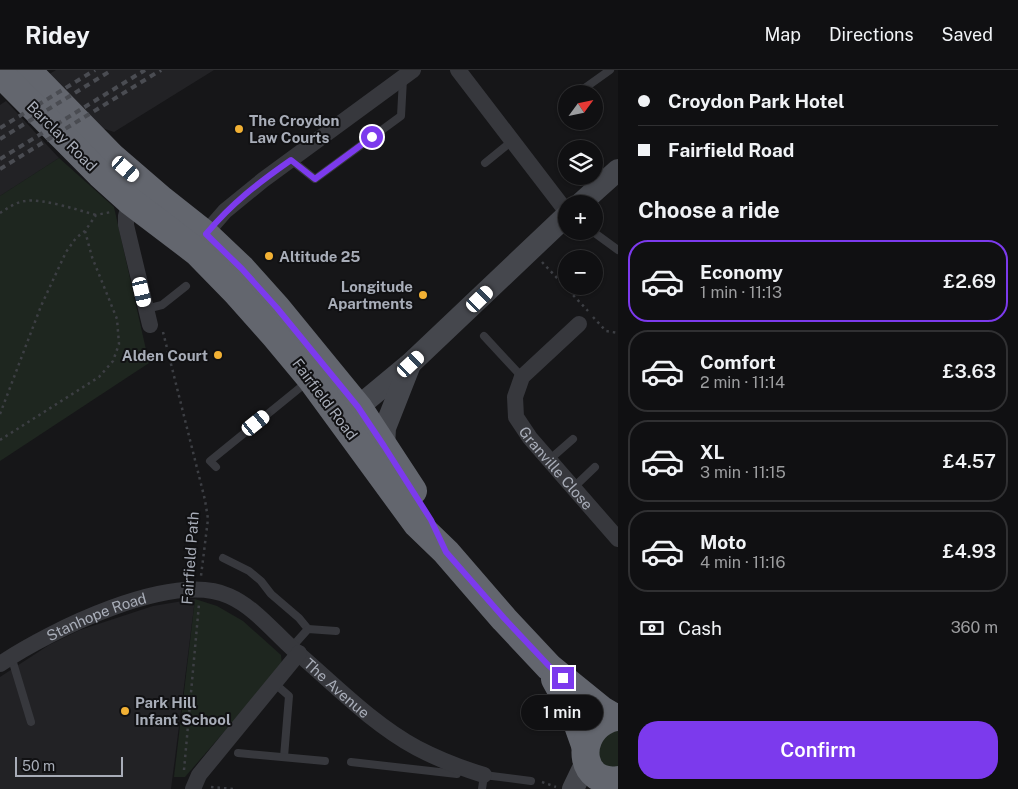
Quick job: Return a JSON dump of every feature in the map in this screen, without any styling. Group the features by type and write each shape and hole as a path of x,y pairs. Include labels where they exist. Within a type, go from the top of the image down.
{"highway":[{"name":"Barclay Road","path":"0,73 29,82 82,141 122,206 201,243"},
{"name":"Barclay Road","path":"82,141 133,176 201,243"},
{"name":"Fairfield Road","path":"201,243 311,379 384,446 431,520 446,552"},
{"name":"Fairfield Road","path":"201,243 242,269 277,308 349,414 412,518 446,552 549,666 602,710 617,716"},
{"name":"Fairfield Road","path":"549,666 574,714 586,754"},
{"path":"611,784 596,774 586,754 589,735 595,727 617,716"}],"street":[{"path":"458,70 558,201"},
{"path":"201,243 225,211 263,180 408,73"},
{"path":"590,195 618,170"},
{"path":"122,206 126,216 126,225 146,309 156,329"},
{"path":"349,414 411,364 558,224"},
{"path":"522,377 579,324"},
{"path":"384,446 385,428 411,364"},
{"name":"Granville Close","path":"522,377 515,397 516,416 523,429 618,539"},
{"name":"The Avenue","path":"200,590 220,592 244,604 368,714 392,732 417,748 483,782"},
{"name":"Stanhope Road","path":"6,660 60,629 112,607 171,592 200,590"},
{"path":"194,787 199,775 274,683 295,650"},
{"path":"574,789 586,754"}],"lane":[{"path":"589,85 610,70"},
{"path":"291,160 315,179 402,116 408,73"},
{"path":"485,163 512,141"},
{"path":"603,239 618,250"},
{"path":"146,309 162,305 186,286"},
{"path":"484,336 522,377"},
{"path":"216,467 210,461 311,379"},
{"path":"549,460 573,439"},
{"path":"573,488 595,467"},
{"path":"223,558 249,571 261,581 270,594 299,618 308,629 336,631"},
{"path":"295,650 308,629"},
{"path":"6,660 31,722"},
{"path":"274,683 289,696 284,757"},
{"path":"238,753 325,761"},
{"path":"351,762 457,774 459,768"},
{"path":"483,782 530,781"}],"path":[{"path":"0,213 12,205 25,200 96,214 122,206"},
{"path":"0,414 41,306 66,252 76,238 85,231 96,214"},
{"path":"0,440 99,378 112,360 119,344 117,319 92,257 85,231"},
{"path":"531,250 606,331 618,332"},
{"name":"Fairfield Path","path":"156,329 205,500 208,518 184,770"},
{"path":"530,781 542,782 561,788"},
{"path":"194,787 234,789"}],"shaded area":[{"path":"56,70 214,70 114,132 99,127 46,76"},
{"path":"6,101 59,158 0,196 0,105"},
{"path":"59,158 114,207 149,363 0,461 0,196"},
{"name":"Park Hill Infant School","path":"195,599 171,789 0,789 0,677 49,645 80,630 153,606"},
{"path":"195,599 217,606 243,621 281,655 282,665 185,777 174,777"},
{"path":"618,730 618,769 610,769 599,762 599,737"}],"railway":[{"path":"0,128 95,70"},
{"path":"0,139 112,70"},
{"path":"0,159 145,70"},
{"path":"0,169 161,70"}],"place":[{"name":"The Croydon Law Courts","path":"239,129"},
{"name":"Altitude 25","path":"269,256"},
{"name":"Longitude Apartments","path":"423,295"},
{"name":"Alden Court","path":"218,355"},
{"name":"Park Hill Infant School","path":"125,711"}],"route":[{"path":"372,137 315,179 291,160 225,211 206,234 242,269 277,308 358,407 431,520 446,552 504,618 549,666 563,678"}]}
